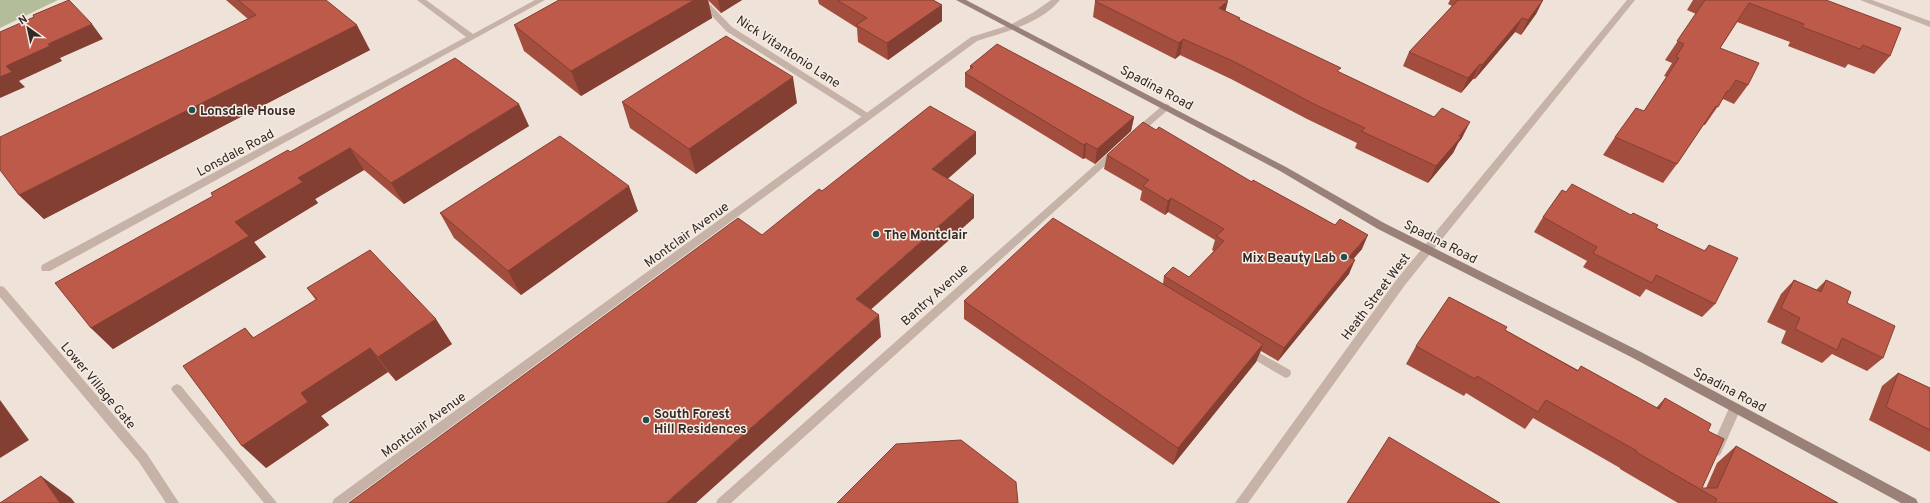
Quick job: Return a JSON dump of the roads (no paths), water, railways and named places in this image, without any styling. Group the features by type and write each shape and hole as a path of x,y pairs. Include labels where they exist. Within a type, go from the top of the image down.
{"street":[{"path":"421,0 472,37"},
{"name":"Lonsdale Road","path":"46,268 541,0"},
{"name":"Nick Vitantonio Lane","path":"701,0 729,29 868,117"},
{"name":"Spadina Road","path":"960,0 1283,169 1381,226 1637,356 1912,503"},
{"name":"Montclair Avenue","path":"338,503 974,39 1013,27 1036,14 1056,0"},
{"name":"Heath Street West","path":"1241,503 1427,250 1631,0"},
{"path":"1864,0 1930,24"},
{"name":"Bantry Avenue","path":"722,503 1040,223 1125,142 1166,107"},
{"name":"Lower Village Gate","path":"0,290 143,458 173,503"},
{"path":"1239,345 1286,373"},
{"path":"177,389 271,503"},
{"path":"1710,462 1735,408"}],"place":[{"name":"Lonsdale House","path":"192,110"},
{"name":"The Montclair","path":"876,234"},
{"name":"Mix Beauty Lab","path":"1344,257"},
{"name":"South Forest Hill Residences","path":"646,420"}]}
